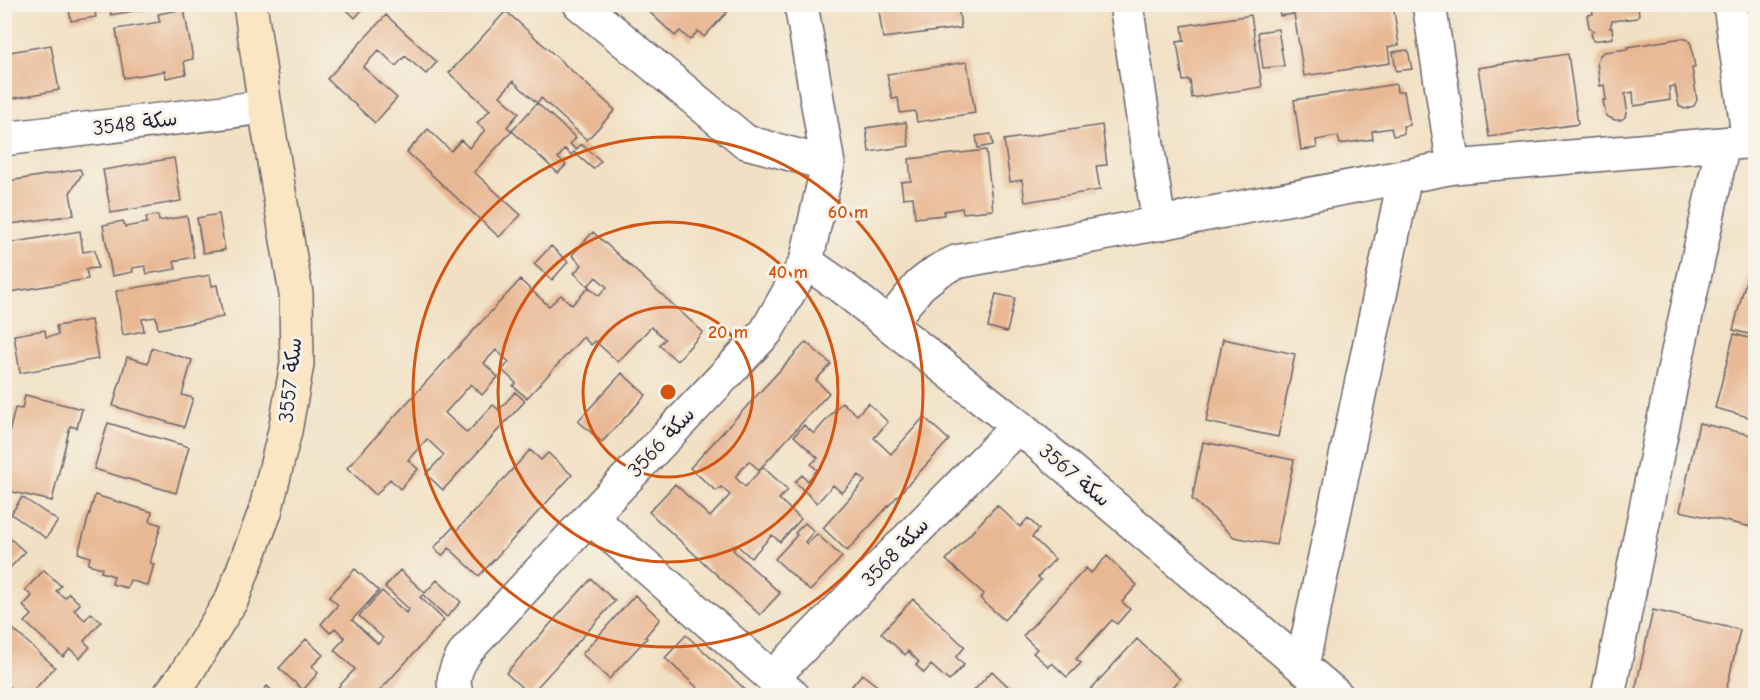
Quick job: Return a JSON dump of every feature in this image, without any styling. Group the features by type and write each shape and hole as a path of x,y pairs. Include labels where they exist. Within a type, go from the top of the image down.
{"street":[{"name":"سكة 3557","path":"170,696 185,675 236,588 265,512 285,431 297,364 296,294 250,4"},
{"path":"580,4 746,142 828,164"},
{"name":"سكة 3566","path":"457,696 454,687 456,668 467,650 766,332 806,262 828,164 801,4"},
{"path":"1126,4 1159,224"},
{"path":"1429,4 1454,167"},
{"path":"1608,696 1676,363 1743,142 1730,4"},
{"name":"سكة 3548","path":"4,139 265,107"},
{"path":"888,324 920,285 956,262 1454,167 1743,142"},
{"path":"1302,666 1405,176"},
{"name":"سكة 3567","path":"806,262 839,285 1018,426 1337,696"},
{"name":"سكة 3568","path":"590,517 783,687 1018,426"}],"building":[{"path":"68,4 163,4 163,6 111,15 110,9 95,12 96,17 71,21"},
{"path":"341,4 367,4 355,18"},
{"path":"641,4 725,4 730,9 704,37 698,31 690,40 680,31 675,36"},
{"path":"878,4 958,4 961,28 883,38"},
{"path":"1278,4 1393,4 1399,45 1388,47 1390,63 1304,76 1294,14 1280,16"},
{"path":"1591,4 1644,4 1644,6 1638,7 1637,18 1612,21 1610,28 1612,28 1613,38 1593,41 1591,32 1594,31 1589,27 1587,15 1593,14"},
{"path":"184,9 193,59 184,61 186,74 166,78 165,71 124,78 116,29 160,22 158,14"},
{"path":"506,11 615,110 587,140 541,98 537,103 513,81 500,96 519,113 507,127 512,131 474,172 521,215 499,237 407,152 428,129 451,151 461,140 469,148 485,130 477,123 490,110 449,73"},
{"path":"386,15 437,62 426,74 405,56 396,66 379,50 363,67 397,98 375,123 327,79"},
{"path":"1251,15 1262,87 1192,98 1190,80 1183,81 1177,42 1184,41 1182,26"},
{"path":"1278,29 1284,66 1263,68 1258,32"},
{"path":"1682,38 1691,44 1697,100 1694,106 1685,109 1679,106 1675,86 1669,87 1670,100 1634,106 1633,92 1625,94 1627,109 1625,117 1615,120 1606,116 1603,100 1606,100 1604,85 1600,86 1597,62 1600,55 1604,52 1628,49 1627,47"},
{"path":"51,45 59,90 4,100 4,53"},
{"path":"1408,50 1412,69 1396,71 1393,52"},
{"path":"1568,54 1578,124 1489,137 1478,68"},
{"path":"967,62 975,113 917,122 915,111 900,113 898,98 892,99 887,74"},
{"path":"1396,84 1397,92 1404,91 1410,125 1403,126 1404,134 1393,136 1391,128 1372,131 1373,139 1340,144 1338,136 1316,140 1317,148 1301,150 1294,100"},
{"path":"537,103 576,138 570,144 576,150 581,144 601,161 593,169 574,152 571,155 565,149 558,158 566,165 558,173 512,131"},
{"path":"906,122 909,146 869,152 866,128"},
{"path":"1102,125 1107,165 1096,166 1100,190 1025,202 1022,180 1010,182 1004,140"},
{"path":"991,134 993,145 978,148 976,136"},
{"path":"986,150 993,210 963,213 962,208 944,211 944,215 915,218 913,197 903,198 901,182 911,181 909,159"},
{"path":"174,158 181,201 111,213 103,170"},
{"path":"80,169 82,174 70,193 74,215 4,225 4,182"},
{"path":"219,214 225,250 203,253 197,218"},
{"path":"158,215 159,221 187,216 194,257 174,261 176,269 147,274 145,266 132,268 133,272 112,276 103,225 123,221 125,227 147,223 146,217"},
{"path":"80,231 83,252 95,250 98,268 86,269 88,279 4,293 4,244"},
{"path":"593,232 703,332 677,361 659,345 665,339 651,327 618,362 595,341 591,345 583,337 527,398 513,386 516,383 502,370 509,362 496,350 484,363 498,377 482,395 471,384 445,413 467,433 493,405 499,410 515,392 525,401 443,490 426,474 444,455 427,439 408,460 418,469 400,489 390,479 376,495 347,468 520,280 549,306 561,295 572,305 589,287 599,296 607,287 596,277 588,286 574,273 582,265 572,255"},
{"path":"551,246 568,262 552,280 534,264"},
{"path":"1753,253 1756,253 1756,336 1733,330"},
{"path":"210,275 212,286 217,285 223,317 158,329 156,317 142,319 144,331 123,335 116,291"},
{"path":"996,294 1015,298 1007,332 988,327"},
{"path":"91,320 98,359 20,373 14,335 45,330 46,337 58,335 56,326"},
{"path":"1734,334 1756,340 1756,419 1715,408"},
{"path":"1223,339 1295,354 1278,437 1206,422"},
{"path":"806,342 831,364 816,380 829,393 759,470 749,461 735,477 745,487 763,467 788,490 779,499 801,519 780,542 772,535 751,558 737,545 733,550 780,593 760,615 649,512 675,484 710,517 730,495 721,487 716,491 690,468"},
{"path":"152,348 192,360 182,395 193,398 184,427 113,406 127,357 148,363"},
{"path":"622,373 646,395 602,442 578,421"},
{"path":"25,395 82,409 77,428 70,426 52,501 4,490 4,453 15,408 22,409"},
{"path":"842,402 857,415 868,403 888,422 874,438 891,454 924,417 949,440 847,551 823,528 865,481 859,475 842,493 833,485 817,503 795,482 802,475 808,481 817,470 811,464 818,458 794,436 804,425 814,434"},
{"path":"108,423 189,447 176,493 94,469"},
{"path":"1699,423 1756,436 1756,528 1680,511"},
{"path":"1203,442 1294,460 1276,545 1234,537 1192,499"},
{"path":"530,450 541,460 548,453 572,475 479,576 449,548 442,556 434,548 453,527 457,530"},
{"path":"95,495 152,512 150,521 161,525 150,563 154,564 148,586 130,580 127,588 112,584 114,576 101,572 102,568 88,564 90,557 78,553"},
{"path":"22,497 58,521 46,538 11,514"},
{"path":"997,505 1020,527 1028,518 1039,529 1032,537 1055,559 1038,577 1041,580 1004,620 980,598 984,594 946,560"},
{"path":"805,523 814,531 805,542 807,544 817,534 842,557 810,591 775,559"},
{"path":"4,533 25,552 4,574"},
{"path":"1107,556 1137,585 1122,602 1130,609 1117,624 1112,620 1076,659 1081,663 1067,677 1052,663 1049,667 1033,653 1037,649 1023,636 1086,568 1091,573"},
{"path":"355,569 379,591 352,620 378,644 383,638 359,616 382,591 406,613 409,609 385,587 400,570 425,593 437,580 461,602 447,617 423,595 420,597 444,620 375,696 330,696 355,669 334,650 345,638 335,628 330,633 321,624 338,605 329,597"},
{"path":"44,570 61,586 56,591 65,598 69,593 80,604 74,610 85,620 91,613 101,622 84,641 90,647 80,658 70,649 63,657 25,622 32,615 23,606 32,596 25,590"},
{"path":"591,579 615,601 530,695 506,673"},
{"path":"635,595 660,619 645,637 647,638 609,679 582,654"},
{"path":"913,599 965,647 956,657 964,665 949,681 931,665 924,673 916,665 919,662 908,651 905,655 881,633"},
{"path":"1653,610 1740,630 1725,696 1634,696"},
{"path":"4,621 55,667 34,690 36,696 20,696 4,682"},
{"path":"686,635 752,696 701,696 703,693 665,658"},
{"path":"306,639 323,655 312,666 318,673 303,690 279,668"},
{"path":"1137,639 1180,679 1165,696 1096,696 1090,690"},
{"path":"992,671 1018,696 969,696"},
{"path":"862,674 882,690 878,696 852,696 847,692"},
{"path":"267,686 277,696 258,696"}]}
